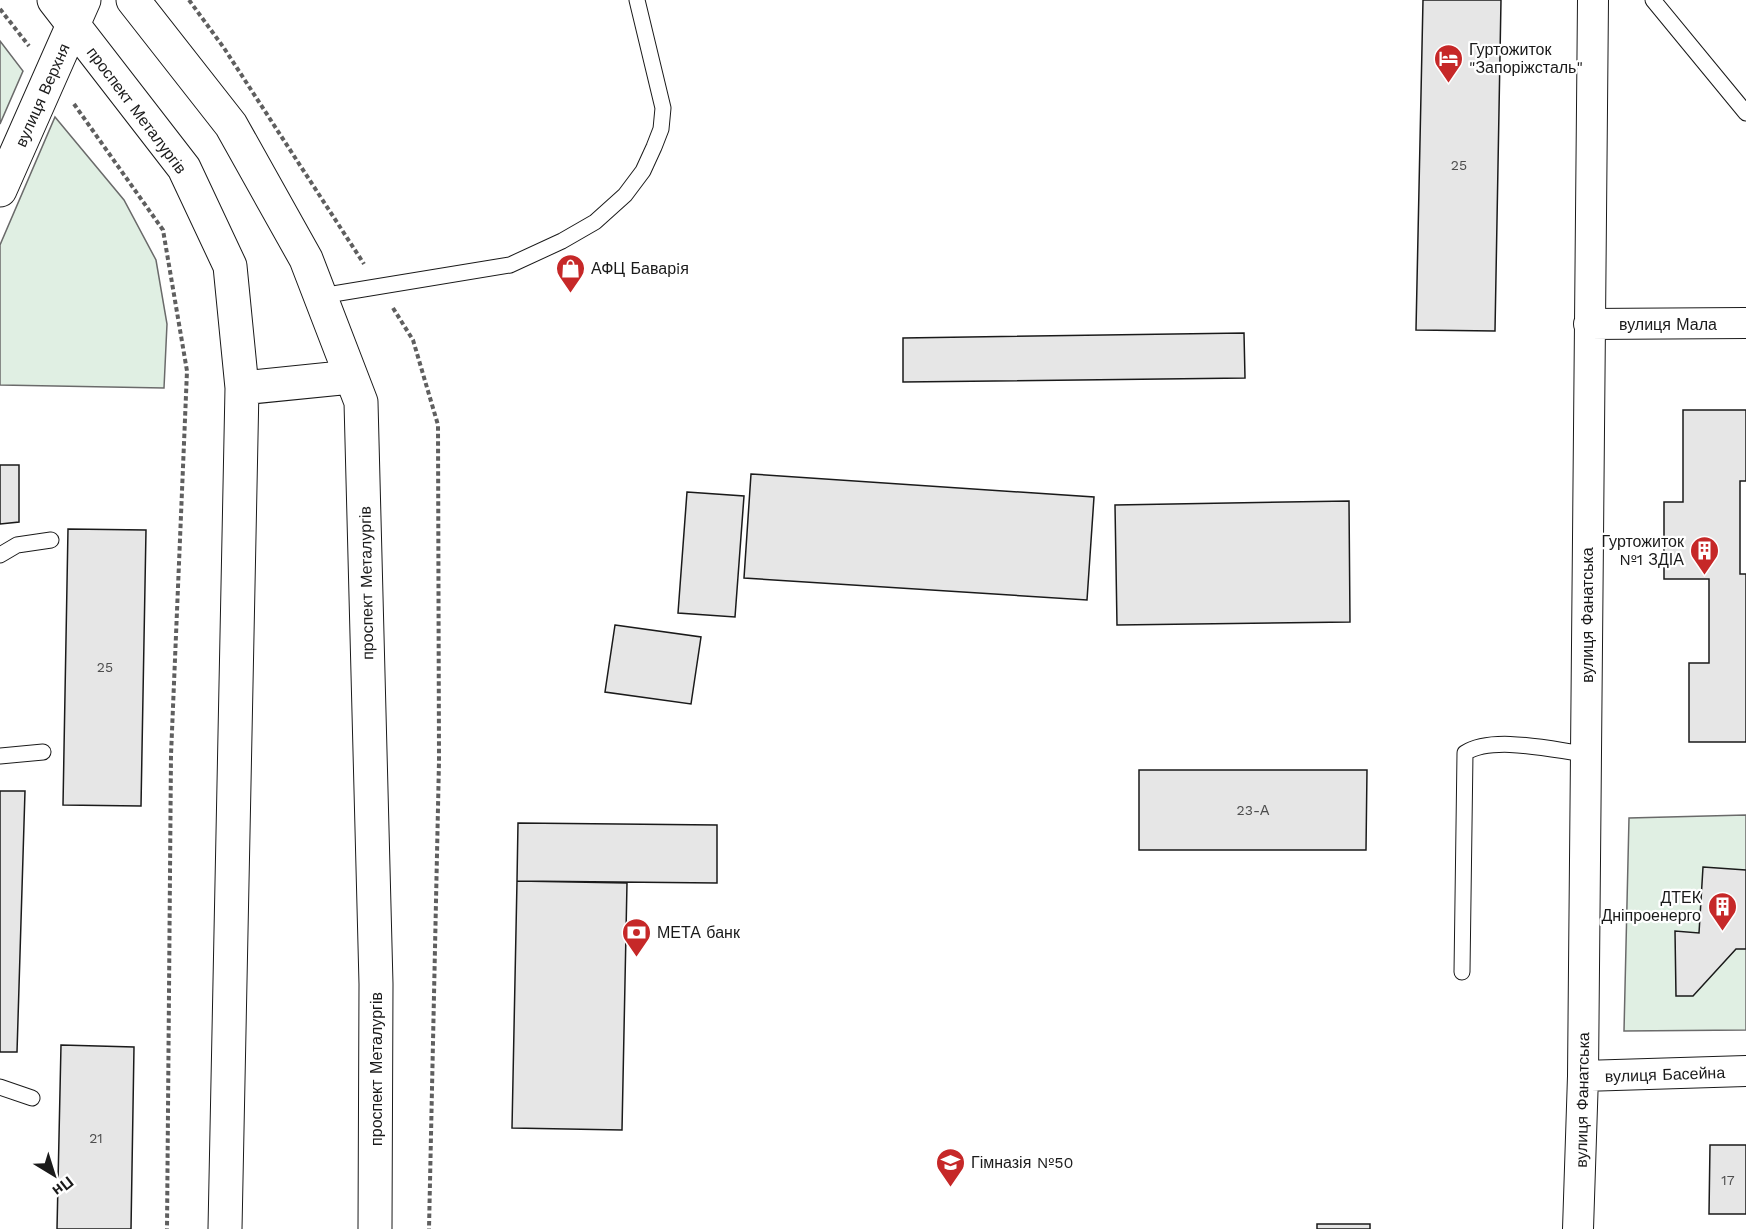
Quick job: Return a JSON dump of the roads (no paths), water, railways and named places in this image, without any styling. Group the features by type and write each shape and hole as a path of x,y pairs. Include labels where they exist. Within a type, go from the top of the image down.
{"main road":[{"name":"проспект Металургів","path":"54,0 79,13 184,168 230,266 242,388 225,1229"},
{"name":"проспект Металургів","path":"133,0 231,125 306,260 361,402 376,984 375,1229"},
{"name":"вулиця Верхня","path":"0,190 79,13"},
{"path":"242,388 351,377"}],"street":[{"name":"вулиця Фанатська","path":"1578,1229 1583,1076 1593,0"},
{"name":"вулиця Мала","path":"1590,324 1746,323"},
{"name":"вулиця Басейна","path":"1583,1076 1746,1071"}],"lane":[{"path":"321,296 510,265 562,242 595,222 625,195 643,171 654,147 661,129 663,108 637,0"},
{"path":"1653,0 1746,113"},
{"path":"0,555 17,545 51,540"},
{"path":"1462,972 1465,753 1474,747 1495,744 1586,754"},
{"path":"0,756 44,752"},
{"path":"0,1086 32,1098"}],"place":[{"name":"Гуртожиток \"Запоріжсталь\"","path":"1448,84"},
{"name":"АФЦ Баварiя","path":"570,294"},
{"name":"Гуртожиток №1 ЗДІА","path":"1705,576"},
{"name":"ДТЕК Дніпроенерго","path":"1722,932"},
{"name":"МЕТА банк","path":"636,958"},
{"name":"Гімназія №50","path":"950,1188"}]}
